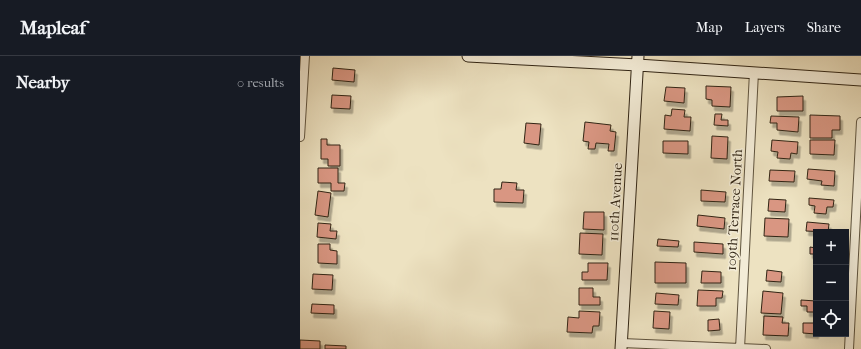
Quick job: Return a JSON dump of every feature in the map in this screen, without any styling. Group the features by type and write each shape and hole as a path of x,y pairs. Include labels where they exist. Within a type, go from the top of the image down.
{"street":[{"path":"300,137 305,56"},
{"path":"468,56 638,60 754,72 861,80"},
{"name":"110th Avenue","path":"622,346 638,60"},
{"name":"109th Terrace North","path":"740,349 754,72"},
{"path":"849,349 861,122"},
{"path":"622,346 766,349"}],"building":[{"path":"333,68 355,70 354,82 332,80"},
{"path":"706,86 731,87 730,107 712,106 712,100 706,99"},
{"path":"666,87 685,88 684,103 664,101"},
{"path":"332,95 351,96 350,109 331,108"},
{"path":"803,96 803,111 777,111 777,97"},
{"path":"672,109 685,110 684,117 691,117 690,131 664,129 665,115 671,116"},
{"path":"715,114 722,114 721,120 728,120 728,126 714,125"},
{"path":"810,115 840,116 840,130 832,130 832,138 810,138"},
{"path":"771,116 799,117 798,132 777,130 777,123 770,123"},
{"path":"585,122 611,125 610,131 616,132 614,151 608,151 609,144 596,143 595,149 588,149 589,142 583,141"},
{"path":"526,123 541,124 539,145 524,143"},
{"path":"712,136 728,137 727,159 711,158"},
{"path":"321,139 327,139 327,145 340,145 340,166 328,166 328,159 321,159"},
{"path":"772,140 798,142 797,154 791,153 790,159 777,158 778,152 771,151"},
{"path":"810,140 835,140 834,155 810,154"},
{"path":"663,141 688,141 688,154 663,153"},
{"path":"318,168 338,168 338,183 345,183 344,191 331,191 331,183 318,183"},
{"path":"808,169 835,171 834,186 821,185 822,181 807,179"},
{"path":"770,170 795,171 794,182 769,181"},
{"path":"502,182 517,183 516,190 524,190 523,203 494,202 494,189 501,189"},
{"path":"701,190 726,192 725,202 701,201"},
{"path":"318,191 331,193 328,217 315,215"},
{"path":"809,198 834,200 833,207 827,207 826,214 814,213 815,206 809,205"},
{"path":"769,199 786,200 785,212 768,211"},
{"path":"584,212 604,212 604,230 583,229"},
{"path":"698,215 725,218 724,229 697,226"},
{"path":"765,218 789,219 788,237 764,236"},
{"path":"807,222 829,224 828,229 813,229 813,231 806,231"},
{"path":"318,223 331,224 330,231 337,231 336,239 317,237"},
{"path":"580,233 603,234 602,255 579,254"},
{"path":"658,239 679,241 678,247 657,246"},
{"path":"694,242 723,244 723,254 694,252"},
{"path":"318,244 330,244 330,250 337,251 337,264 318,263"},
{"path":"810,247 813,248 813,254 810,254"},
{"path":"655,262 686,263 686,283 655,283"},
{"path":"588,263 608,263 607,280 582,280 582,272 588,272"},
{"path":"767,270 782,272 781,282 766,281"},
{"path":"702,271 721,272 721,283 701,283"},
{"path":"313,274 333,275 332,290 312,289"},
{"path":"579,288 593,288 593,297 600,297 600,305 579,305"},
{"path":"698,290 723,291 722,298 716,298 716,306 697,306"},
{"path":"763,291 783,293 781,314 761,313"},
{"path":"656,293 679,295 678,305 655,304"},
{"path":"801,300 813,301 813,312 807,312 807,306 801,306"},
{"path":"312,304 334,305 334,314 311,313"},
{"path":"579,311 600,312 599,326 593,326 592,333 567,332 568,317 579,318"},
{"path":"654,311 670,312 669,329 653,328"},
{"path":"764,316 783,317 782,323 789,323 788,336 763,335"},
{"path":"719,319 720,330 708,331 708,320"},
{"path":"803,323 813,323 813,334 803,333"},
{"path":"300,340 320,341 320,349 300,349"},
{"path":"325,345 346,346 346,349 325,349"}]}
